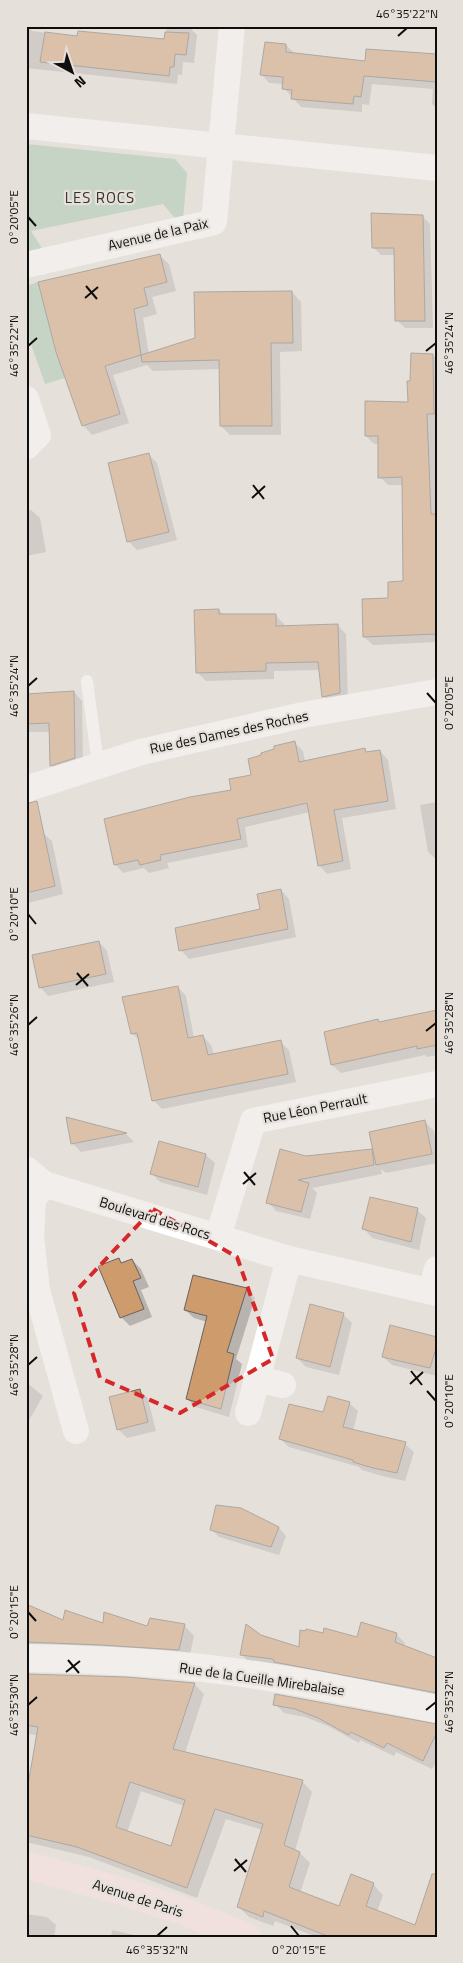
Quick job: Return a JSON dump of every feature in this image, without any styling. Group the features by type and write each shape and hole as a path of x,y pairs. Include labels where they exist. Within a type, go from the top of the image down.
{"main road":[{"name":"Avenue de Paris","path":"26,1865 121,1890 247,1937"}],"street":[{"path":"220,144 232,26"},
{"path":"26,126 220,144 437,168"},
{"name":"Avenue de la Paix","path":"26,265 214,222 220,144"},
{"path":"26,398 38,435 26,447"},
{"name":"Rue des Dames des Roches","path":"26,789 141,752 303,715 437,692"},
{"name":"Rue Léon Perrault","path":"218,1237 252,1121 437,1084"},
{"path":"35,1177 31,1237 32,1291 76,1431"},
{"name":"Boulevard des Rocs","path":"35,1177 288,1259 435,1284"},
{"path":"248,1413 288,1259"},
{"path":"256,1379 283,1385"},
{"name":"Rue de la Cueille Mirebalaise","path":"26,1658 97,1659 228,1671 375,1696 437,1709"}],"lane":[{"path":"87,681 98,765"}],"highlighted area":[{"path":"153,1209 237,1257 273,1359 180,1413 100,1378 74,1293"}],"green space":[{"path":"26,144 175,159 187,173 183,220 179,223 163,204 31,231 43,250 26,253"},
{"path":"38,282 56,352 89,344 95,369 45,384 26,330 26,286"}],"building":[{"path":"78,31 164,39 165,32 189,33 186,55 175,54 174,67 170,67 169,76 40,62 45,32 77,36"},
{"path":"265,42 286,44 286,52 365,61 366,49 437,54 437,82 364,76 361,97 354,96 353,104 291,99 292,90 282,89 283,77 260,75"},
{"path":"371,213 423,215 425,321 395,321 394,248 372,248"},
{"path":"160,254 167,282 144,288 148,305 134,309 141,355 105,366 120,414 82,426 56,352 38,282"},
{"path":"292,291 293,343 271,343 272,426 220,426 219,360 142,362 141,355 195,338 194,292"},
{"path":"411,353 433,354 434,414 427,414 431,514 437,514 437,634 363,637 362,599 388,598 388,582 403,581 402,477 378,478 378,436 365,436 365,401 408,402 407,381 410,381"},
{"path":"149,453 169,532 127,542 108,463"},
{"path":"219,609 219,614 276,614 276,626 338,624 340,693 322,697 318,662 266,663 266,671 196,673 194,610"},
{"path":"74,691 75,758 50,766 49,723 26,724 26,694"},
{"path":"295,741 299,762 365,748 366,752 380,750 388,801 334,810 343,861 318,866 307,803 237,819 241,839 160,855 161,860 140,865 138,860 114,865 104,819 190,797 231,790 229,779 251,775 248,759 274,749 274,746"},
{"path":"37,801 55,886 26,893 26,804"},
{"path":"281,889 288,929 179,951 175,928 260,909 257,894"},
{"path":"99,941 106,974 39,988 32,955"},
{"path":"178,986 188,1038 203,1035 208,1055 281,1040 288,1074 152,1101 137,1033 131,1034 122,997"},
{"path":"437,1010 437,1045 417,1049 417,1046 331,1065 324,1032 378,1019 379,1022"},
{"path":"66,1117 127,1133 71,1144"},
{"path":"425,1120 432,1154 376,1165 369,1132"},
{"path":"159,1141 206,1154 198,1187 150,1174"},
{"path":"280,1149 306,1156 372,1149 374,1165 298,1180 309,1183 301,1212 266,1203"},
{"path":"370,1197 418,1208 411,1242 362,1229"},
{"path":"119,1258 121,1263 132,1259 141,1278 133,1281 144,1309 120,1318 98,1266"},
{"path":"193,1275 247,1288 227,1352 234,1354 221,1409 186,1399 207,1316 184,1310"},
{"path":"310,1304 344,1313 330,1367 296,1358"},
{"path":"390,1325 437,1337 437,1345 430,1368 382,1357"},
{"path":"140,1389 148,1422 117,1430 109,1397"},
{"path":"328,1396 350,1402 343,1427 406,1442 397,1473 373,1468 353,1462 353,1460 279,1439 289,1404 323,1412"},
{"path":"216,1505 241,1508 279,1527 271,1547 210,1530"},
{"path":"26,1604 63,1620 65,1610 103,1623 104,1612 147,1626 150,1618 185,1624 179,1650 26,1642"},
{"path":"361,1622 397,1633 395,1642 437,1658 437,1693 274,1662 273,1659 240,1655 246,1624 261,1635 299,1647 300,1630 305,1631 306,1629 323,1633 324,1628 357,1637"},
{"path":"26,1674 126,1677 195,1683 173,1749 303,1780 284,1845 300,1852 289,1887 339,1906 351,1874 374,1883 366,1906 415,1925 432,1874 437,1874 437,1937 330,1937 264,1911 263,1917 237,1907 263,1824 215,1809 187,1888 77,1847 26,1835 26,1796 38,1727 26,1725","holes":["130,1782 185,1800 171,1846 116,1827"]},
{"path":"275,1694 437,1724 437,1732 423,1761 387,1743 384,1748 351,1732 349,1735 318,1718 295,1709 273,1705"}],"district":[{"name":"LES ROCS","path":"100,198"}]}
